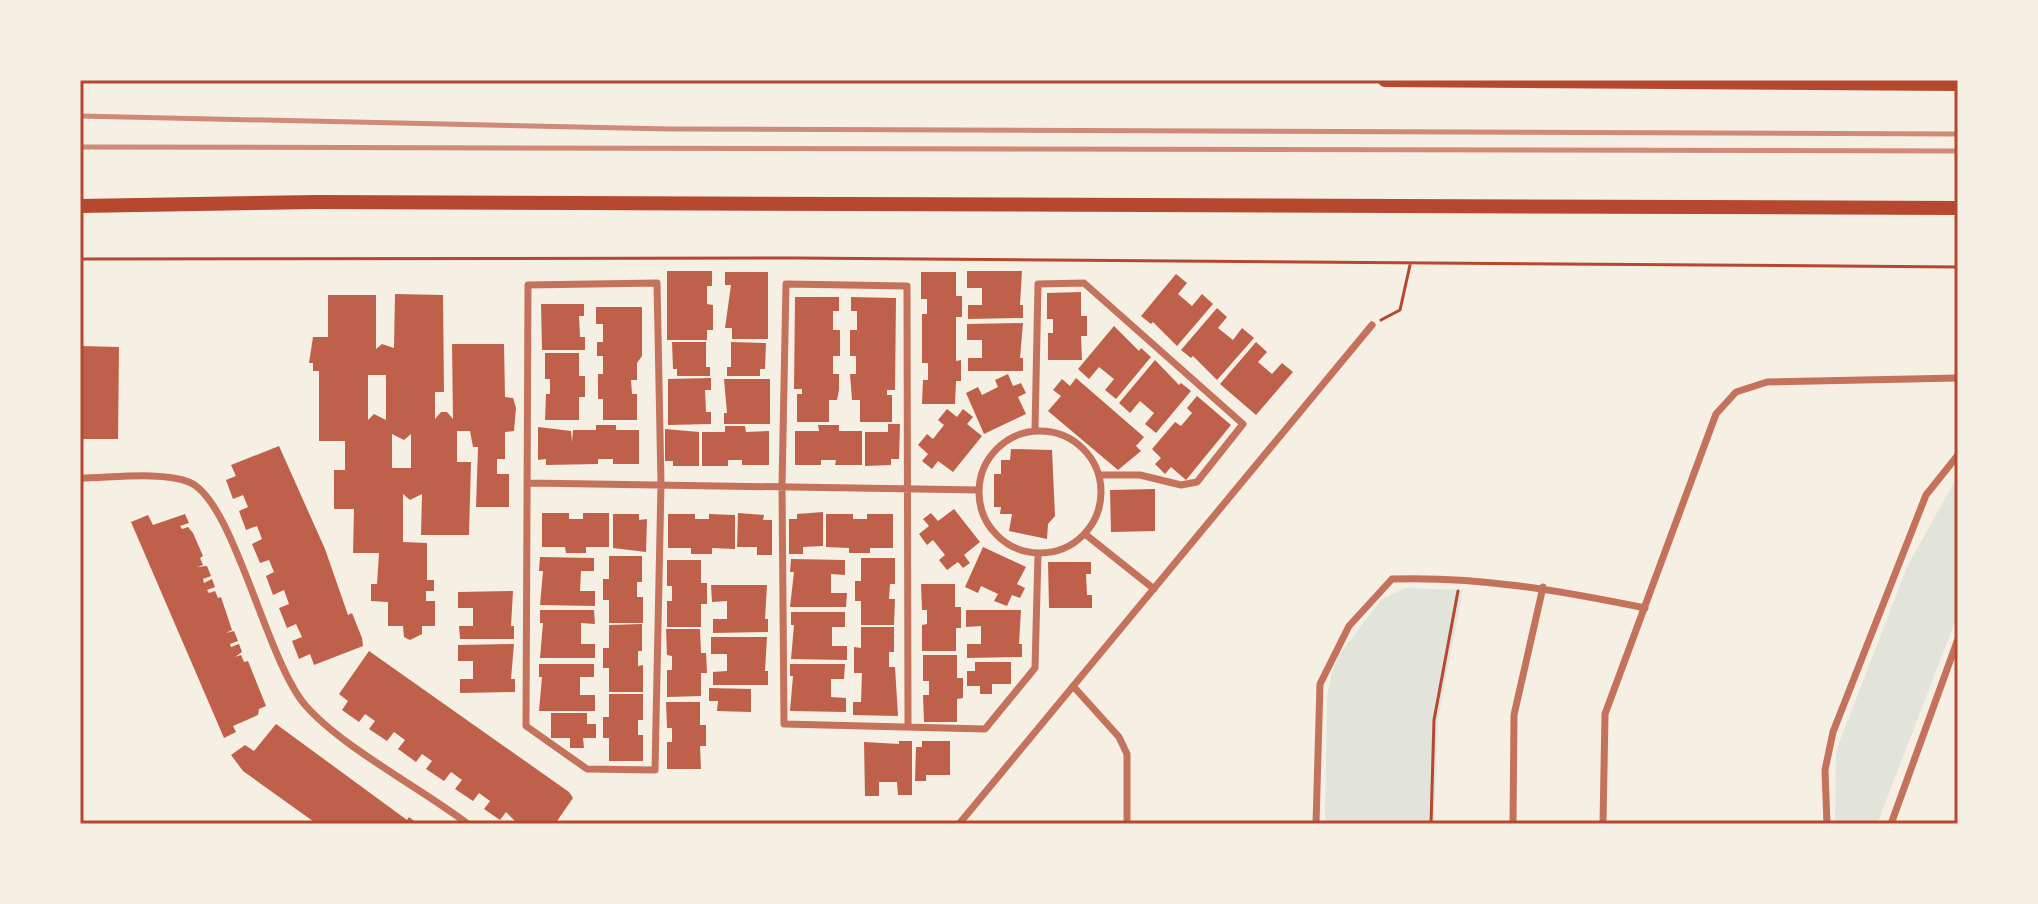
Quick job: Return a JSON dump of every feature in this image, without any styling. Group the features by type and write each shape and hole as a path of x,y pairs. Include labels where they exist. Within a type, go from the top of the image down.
{"highway":[{"path":"1385,80 1958,84"},
{"path":"80,206 346,202 1958,208"}],"street":[{"path":"657,283 661,484 655,770 587,769 526,726 530,483 528,285 657,283"},
{"path":"1035,430 1038,284 1084,283 1243,424 1197,482 1181,485 1140,475 1099,475"},
{"path":"908,727 907,286 786,284 782,486 784,724 985,729 1035,668 1038,554"},
{"path":"959,824 1372,325"},
{"path":"1603,824 1605,714 1716,414 1736,392 1767,382 1958,378"},
{"path":"1035,430 1056,432 1075,441 1090,456 1099,475 1101,496 1096,516 1085,534 1071,545 1038,554 1019,550 1002,540 989,526 981,509 979,490 982,472 996,450 1018,434 1035,430"},
{"path":"1827,824 1825,770 1833,732 1926,495 1958,455"},
{"path":"80,478 180,479 202,488 219,516 284,674 307,707 329,727 468,824"},
{"path":"530,483 979,490"},
{"path":"1085,534 1154,589"},
{"path":"1316,824 1320,684 1349,626 1392,579 1461,580 1543,587 1645,608"},
{"path":"1513,824 1514,715 1543,587"},
{"path":"1891,824 1958,639"},
{"path":"1073,686 1119,737 1127,754 1127,824"}],"path":[{"path":"80,259 795,258 1958,267"},
{"path":"1372,325 1400,310 1410,265"},
{"path":"1431,824 1434,720 1461,580"}],"shaded area":[{"path":"1958,475 1958,614 1877,824 1835,824 1836,751 1907,567"},
{"path":"1405,588 1463,590 1438,719 1434,824 1325,824 1327,698 1331,675 1338,656 1381,600"}],"building":[{"path":"667,271 712,271 712,286 707,286 707,304 713,305 713,330 707,330 707,340 667,340"},
{"path":"967,271 1022,271 1020,305 1023,305 1023,318 968,319 968,305 982,305 982,288 967,288"},
{"path":"725,272 768,272 768,339 732,339 732,328 725,328 731,285 725,285"},
{"path":"921,272 956,272 956,296 962,296 962,317 956,317 956,361 961,360 961,381 956,381 955,404 922,404 923,380 928,380 928,363 922,363 922,314 927,314 927,299 921,299"},
{"path":"1176,274 1187,283 1178,294 1192,306 1202,294 1213,304 1177,346 1153,322 1151,324 1141,316"},
{"path":"1081,292 1081,316 1087,316 1087,336 1081,336 1082,360 1048,360 1048,333 1053,333 1053,319 1047,319 1047,293"},
{"path":"395,294 443,295 444,392 435,392 435,419 441,412 447,412 453,419 452,344 504,344 505,397 513,398 516,408 514,431 505,432 505,459 497,459 497,474 509,474 509,507 476,507 478,447 473,447 470,431 457,431 457,462 471,462 469,535 421,535 422,494 410,500 403,494 403,542 427,543 427,580 434,580 434,591 426,591 426,601 435,601 435,626 422,626 422,634 410,640 404,637 403,626 388,626 388,602 371,601 371,584 377,584 379,553 353,553 354,509 334,509 334,470 345,470 345,441 319,441 319,371 313,371 313,363 309,363 313,337 328,337 328,295 376,295 376,349 382,344 394,348","holes":["368,375 386,375 386,420 374,414 368,420","392,434 404,440 411,434 411,468 392,468"]},
{"path":"795,297 839,297 839,311 833,311 833,330 840,330 840,356 833,356 833,374 839,374 839,390 837,400 829,400 829,422 797,422 797,394 802,394 802,389 794,389"},
{"path":"851,297 896,298 895,390 887,390 887,395 892,395 892,422 860,422 860,400 852,400 850,374 856,374 856,356 850,356 850,330 857,330 857,311 851,311"},
{"path":"541,304 584,304 584,316 579,316 580,337 585,337 585,350 542,350"},
{"path":"596,307 642,307 642,356 637,363 637,380 631,380 632,394 637,394 637,420 603,420 603,399 598,399 598,374 603,374 603,356 597,356 597,342 603,342 603,324 596,324"},
{"path":"1217,308 1227,317 1218,328 1233,340 1242,328 1254,338 1217,380 1193,356 1191,358 1181,350"},
{"path":"1023,323 1020,358 1023,358 1023,371 968,371 968,358 982,358 982,340 967,340 967,324"},
{"path":"1114,326 1139,351 1141,348 1151,357 1116,399 1105,390 1114,379 1099,367 1089,379 1078,369"},
{"path":"672,342 706,342 706,367 710,367 710,376 677,376 677,369 673,369"},
{"path":"731,342 766,343 765,369 760,369 760,376 727,376 727,367 731,367"},
{"path":"1256,342 1267,352 1258,362 1272,374 1282,363 1293,372 1256,415 1220,384"},
{"path":"80,346 119,347 118,439 80,439"},
{"path":"545,353 579,353 579,376 585,376 585,397 579,397 579,420 545,420 550,379 545,379"},
{"path":"1155,360 1179,385 1181,383 1191,391 1156,433 1145,424 1154,413 1140,401 1130,413 1119,403"},
{"path":"1008,374 1013,386 1021,383 1026,393 1018,397 1026,414 984,434 966,393 978,387 982,395 998,387 995,380"},
{"path":"711,378 711,390 705,390 706,412 711,412 711,424 668,425 668,379"},
{"path":"1076,378 1144,437 1136,446 1141,451 1118,470 1048,411 1061,396 1053,390 1062,379 1070,386"},
{"path":"724,379 770,379 770,424 724,424 724,413 727,413"},
{"path":"1197,396 1231,425 1186,480 1171,467 1165,474 1155,464 1161,458 1152,449 1175,422 1181,426 1192,413 1187,408"},
{"path":"947,409 957,417 963,409 973,417 967,424 982,436 953,472 938,461 932,469 922,461 928,454 918,445 927,434 933,439 944,425 938,420"},
{"path":"888,424 900,424 899,459 891,459 891,465 865,466 865,432 888,432"},
{"path":"596,425 616,425 616,430 639,430 639,464 613,464 613,459 598,459 598,464 546,465 546,459 538,460 538,427 571,431 572,442 573,430 596,430"},
{"path":"818,425 839,425 839,431 862,431 862,465 835,465 836,460 821,460 821,465 795,465 795,431 819,431"},
{"path":"725,426 745,426 746,432 769,431 769,465 742,465 742,460 728,460 728,466 702,466 702,432 725,432"},
{"path":"665,429 699,432 699,466 673,466 673,461 665,461"},
{"path":"279,446 325,549 348,615 352,613 362,638 363,646 314,665 310,654 299,659 292,641 302,637 296,624 287,628 279,608 289,604 284,590 273,595 266,576 274,572 269,560 260,563 252,544 262,539 257,526 246,530 239,511 248,507 243,495 233,499 226,480 236,476 231,465"},
{"path":"1011,449 1052,450 1055,516 1048,524 1047,539 1009,531 1012,514 1000,514 1001,507 994,507 994,474 1001,474 1001,460 1010,460"},
{"path":"1155,489 1155,531 1111,532 1110,490"},
{"path":"954,509 980,542 964,555 970,563 963,568 958,562 947,570 939,560 945,555 933,540 927,545 919,534 929,526 923,519 931,513 938,521"},
{"path":"823,512 823,546 803,547 803,554 789,554 789,519 797,519 797,514"},
{"path":"542,513 569,513 569,519 583,519 583,513 609,513 609,547 586,547 586,553 566,553 565,547 542,547"},
{"path":"738,513 764,515 763,520 772,520 772,555 757,555 757,547 737,547"},
{"path":"185,514 189,523 180,526 182,529 188,527 193,533 203,556 200,558 203,565 197,567 207,566 211,576 203,579 204,583 212,579 215,587 207,590 209,593 215,591 218,598 221,597 232,630 226,633 234,631 238,641 230,644 231,647 239,644 242,652 235,657 241,655 244,662 248,661 266,706 259,709 258,715 233,726 236,732 224,738 131,522 148,515 153,525"},
{"path":"613,514 639,514 639,520 647,519 646,552 613,548"},
{"path":"668,514 695,514 695,519 709,519 709,514 735,515 735,549 712,548 712,554 691,554 691,548 668,548"},
{"path":"826,514 853,514 853,519 867,519 867,514 893,514 893,548 870,548 870,553 849,553 849,548 826,547"},
{"path":"983,547 1026,567 1017,584 1025,588 1020,598 1012,595 1007,606 994,601 998,594 981,586 978,593 965,587"},
{"path":"609,556 642,556 642,582 637,582 637,597 643,597 643,623 609,623 609,600 603,600 603,579 609,579"},
{"path":"540,557 594,558 594,571 581,571 580,591 595,591 595,606 540,605 543,571 539,571"},
{"path":"861,558 895,558 895,584 890,584 889,599 895,599 894,625 861,625 861,601 855,601 855,581 861,581"},
{"path":"791,559 845,560 845,575 831,574 831,593 847,593 846,607 790,607 794,572 790,572"},
{"path":"667,560 701,560 701,583 707,583 707,604 701,604 701,627 667,627 667,601 672,601 672,586 667,586"},
{"path":"1048,562 1091,562 1091,574 1086,574 1087,595 1092,595 1092,608 1049,608"},
{"path":"921,584 955,584 955,607 961,607 961,628 956,628 956,651 922,651 922,625 927,624 927,610 922,610"},
{"path":"711,585 767,585 765,619 768,619 768,632 713,633 713,619 727,619 727,601 712,602"},
{"path":"513,591 511,626 514,626 514,639 460,639 459,626 473,626 473,608 458,608 458,592"},
{"path":"540,610 594,610 595,624 581,623 581,644 595,644 595,658 540,658 543,623 540,623"},
{"path":"966,610 1021,610 1019,644 1022,644 1022,657 967,658 967,644 981,644 981,626 966,627"},
{"path":"791,612 845,612 845,627 832,627 832,646 847,646 847,660 791,659 794,625 791,625"},
{"path":"642,624 642,651 638,651 638,666 643,665 643,692 609,692 609,668 603,668 603,648 609,648 609,625"},
{"path":"861,627 894,627 894,652 889,652 889,667 895,667 898,716 853,715 853,702 861,702 862,673 854,673 854,647 861,648"},
{"path":"666,629 700,629 701,653 706,653 707,673 701,673 701,696 667,697 667,670 672,670 672,656 667,655"},
{"path":"711,637 767,637 765,671 768,671 768,685 713,685 713,672 727,671 727,654 711,654"},
{"path":"514,644 511,679 515,679 515,692 460,693 460,679 473,679 473,661 458,661 458,645"},
{"path":"369,651 569,792 573,798 555,824 518,824 506,812 500,820 484,809 490,801 479,793 473,801 455,789 462,780 451,772 444,781 426,769 432,761 422,754 416,762 398,749 405,740 394,732 387,741 369,729 375,721 365,714 359,722 342,710 348,701 339,694"},
{"path":"923,655 957,655 957,678 963,678 963,698 957,699 957,722 924,722 923,695 929,695 929,681 923,681"},
{"path":"975,662 1011,662 1011,684 992,684 992,694 980,694 980,686 967,686 967,671 975,671"},
{"path":"539,664 594,664 594,677 580,677 580,695 595,695 595,711 539,711 542,677 539,677"},
{"path":"790,664 845,664 844,679 831,679 831,697 846,698 846,712 790,711 793,676 790,676"},
{"path":"709,688 751,689 751,712 717,711 718,701 709,701"},
{"path":"609,694 643,694 643,720 638,720 638,735 643,735 643,761 609,761 609,738 603,738 603,717 609,717"},
{"path":"666,702 700,702 700,725 706,725 706,746 700,746 701,769 667,769 667,742 672,742 672,728 667,728"},
{"path":"551,713 587,713 587,724 596,724 596,738 583,738 584,748 570,748 570,738 551,738"},
{"path":"276,724 407,820 409,817 418,824 317,824 243,771 231,755 245,745 254,751"},
{"path":"899,741 912,741 912,795 898,795 897,782 879,782 879,796 865,796 864,742 899,744"},
{"path":"922,741 950,741 950,775 926,775 926,781 915,781 916,747 922,747"}],"railway":[{"path":"80,116 670,129 1958,134"},
{"path":"80,147 1958,151"}]}
